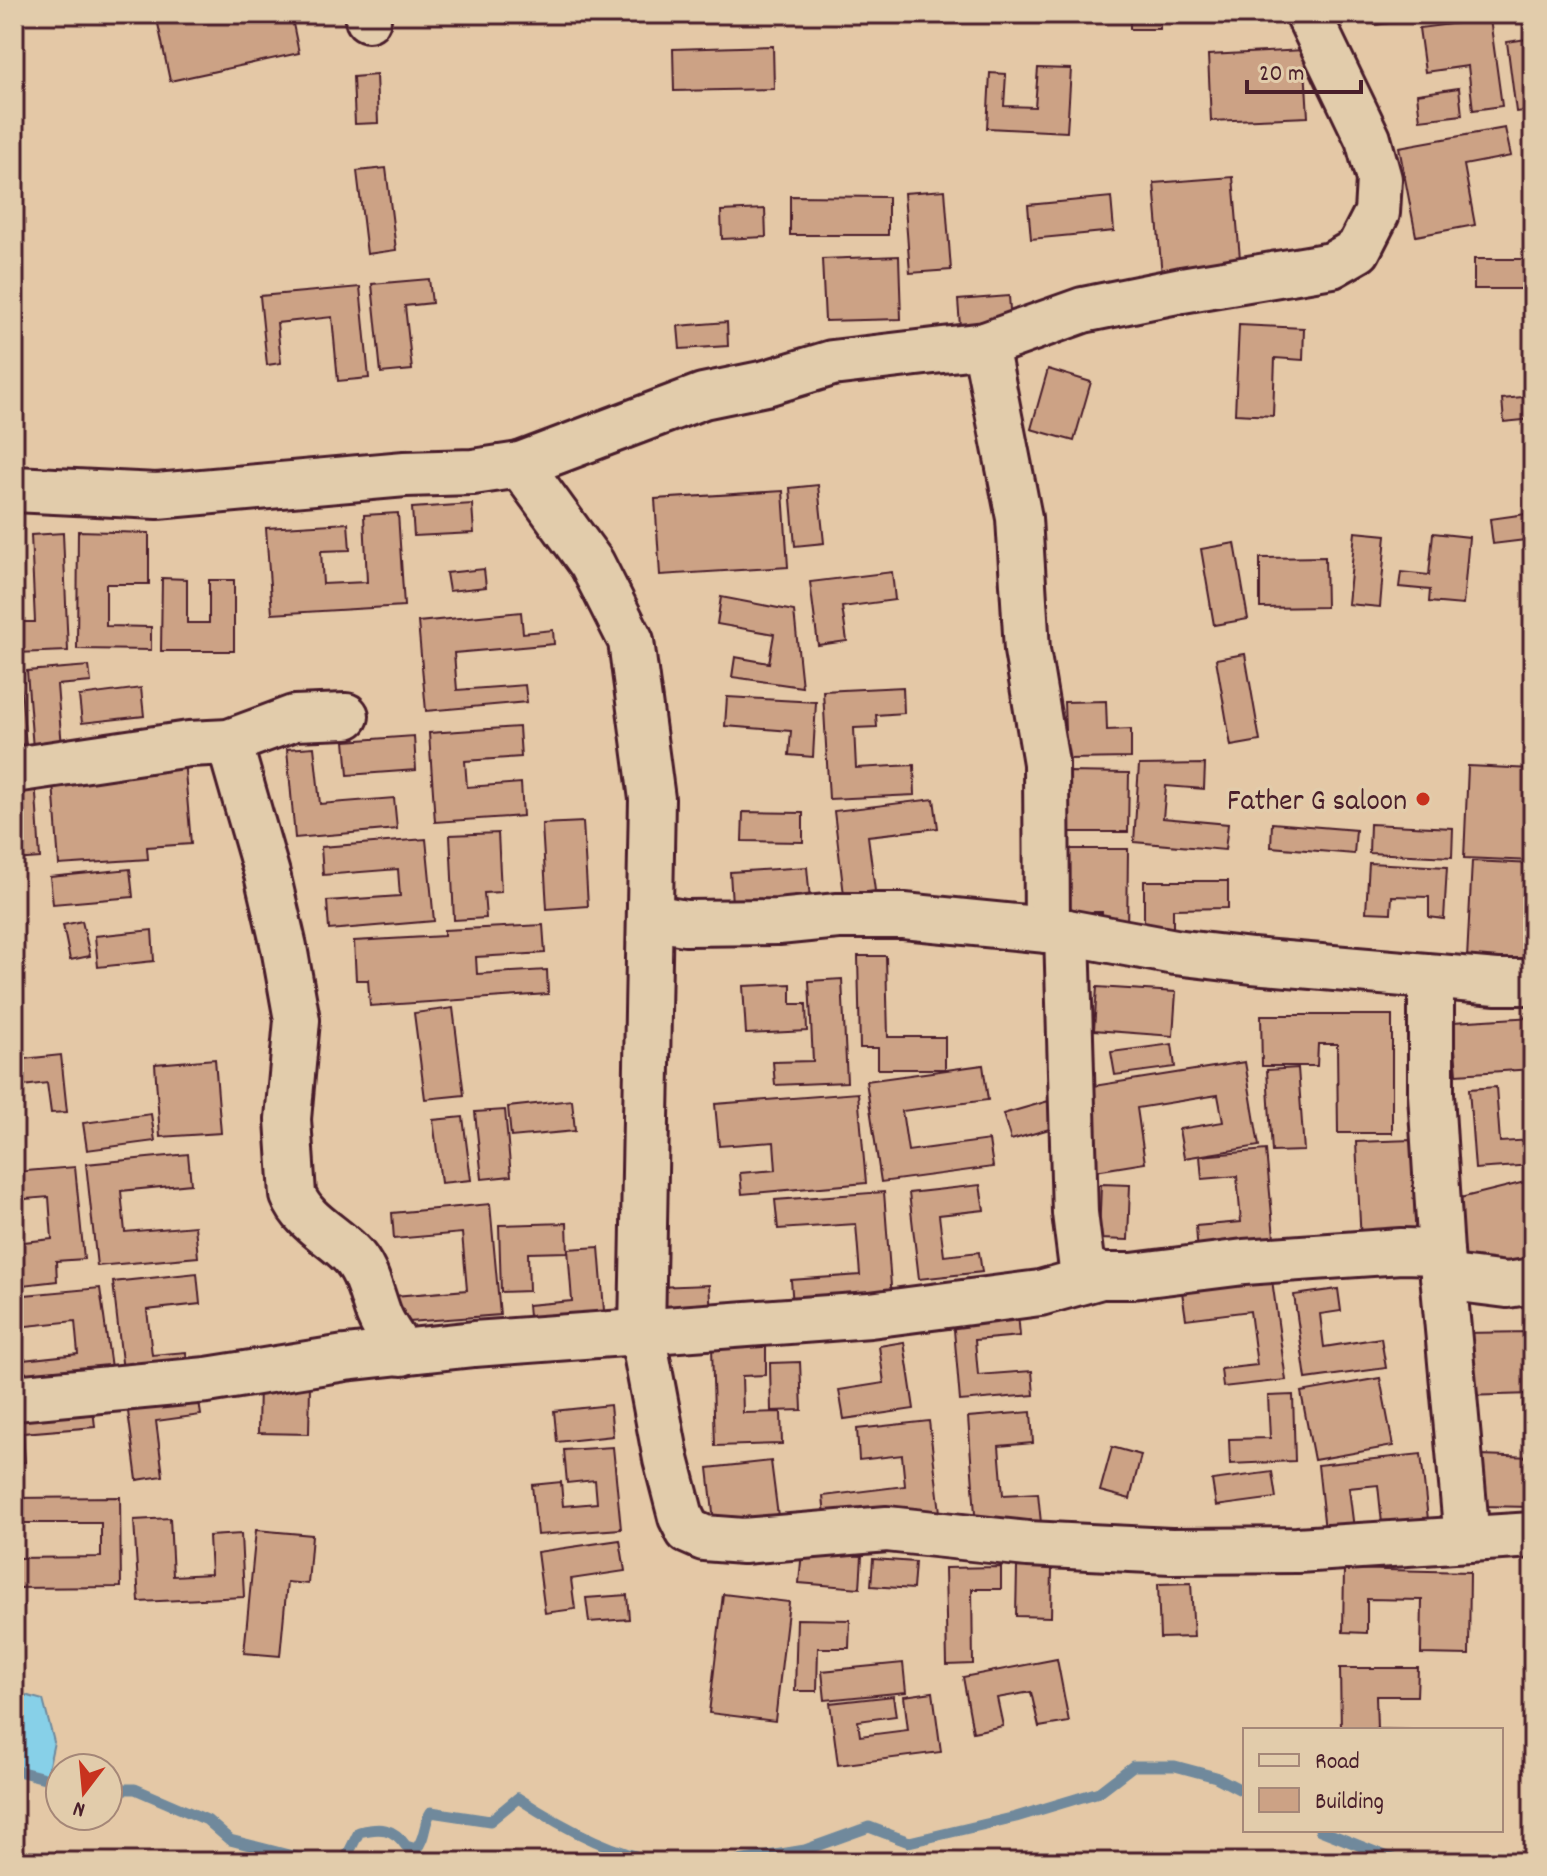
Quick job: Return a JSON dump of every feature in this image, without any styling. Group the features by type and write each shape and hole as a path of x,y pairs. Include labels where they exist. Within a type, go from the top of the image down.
{"street":[{"path":"14,489 157,496 405,474 473,472 520,465 703,396 766,383 832,363 985,345 1083,310 1332,265 1358,250 1377,213 1379,179 1368,139 1308,14"},
{"path":"985,345 1019,518 1027,650 1046,763 1075,1213 1081,1261 1101,1276"},
{"path":"520,465 592,564 631,641 652,799 642,1332 666,1459 681,1517 688,1531 704,1538 743,1541 887,1529 1028,1544 1171,1551 1297,1550 1533,1535"},
{"path":"14,770 189,744 229,742 294,718 346,716"},
{"path":"229,742 270,889 297,1020 288,1119 293,1195 298,1207 310,1220 353,1255 371,1289 379,1316 402,1353"},
{"path":"651,917 685,923 904,916 1057,931 1175,952 1431,977 1533,982"},
{"path":"1431,977 1431,1094 1442,1264 1467,1539"},
{"path":"14,1398 207,1380 345,1358 474,1344 870,1315 1040,1293 1101,1276 1132,1276 1244,1262 1401,1251 1507,1285 1533,1281"}],"water":[{"path":"14,1692 43,1700 54,1742 52,1752 44,1752 44,1778 14,1770"}],"building":[{"path":"156,14 291,14 299,53 170,81"},
{"path":"1130,14 1160,14 1160,29 1130,29"},
{"path":"1373,14 1459,14 1375,25"},
{"path":"1490,19 1502,106 1473,110 1468,66 1425,72 1419,28"},
{"path":"1533,38 1533,110 1516,112 1507,42"},
{"path":"773,46 774,89 674,91 673,49"},
{"path":"1304,50 1308,117 1211,121 1208,55"},
{"path":"1038,68 1071,69 1067,132 987,128 990,73 1006,74 1004,106 1035,107"},
{"path":"376,75 378,123 355,124 353,77"},
{"path":"1459,88 1462,115 1420,120 1417,94"},
{"path":"1505,128 1511,156 1464,165 1475,225 1416,236 1399,147"},
{"path":"386,168 396,250 367,254 357,171"},
{"path":"1233,177 1241,270 1162,276 1154,183"},
{"path":"945,190 951,270 910,273 904,193"},
{"path":"790,196 888,197 888,235 790,235"},
{"path":"1111,197 1114,231 1031,239 1028,205"},
{"path":"765,209 766,237 722,239 721,211"},
{"path":"899,256 901,319 825,321 822,259"},
{"path":"1474,259 1533,259 1533,289 1474,289"},
{"path":"429,279 432,303 405,306 412,370 381,373 372,284"},
{"path":"360,287 369,378 338,381 332,317 277,323 281,363 267,365 260,296"},
{"path":"1009,296 1011,323 960,326 958,300"},
{"path":"727,322 728,346 680,349 678,326"},
{"path":"1239,325 1304,328 1303,360 1275,358 1273,416 1235,414"},
{"path":"1048,369 1091,382 1074,441 1031,429"},
{"path":"1533,396 1533,419 1504,422 1502,399"},
{"path":"818,485 824,543 795,546 790,488"},
{"path":"783,491 788,567 660,575 655,499"},
{"path":"472,504 474,533 414,536 412,508"},
{"path":"398,513 404,606 272,614 266,528 348,523 350,550 321,551 323,584 367,582 364,515"},
{"path":"1533,513 1533,539 1493,544 1490,519"},
{"path":"78,531 149,533 149,584 106,584 106,626 151,627 151,650 77,649"},
{"path":"1355,532 1386,535 1380,607 1348,604"},
{"path":"63,533 68,651 16,653 15,622 35,622 31,535"},
{"path":"1433,533 1469,537 1463,605 1429,602 1430,590 1399,587 1401,572 1429,575"},
{"path":"1235,543 1248,619 1214,625 1201,549"},
{"path":"1325,557 1326,607 1260,608 1260,558"},
{"path":"484,569 486,587 449,591 446,573"},
{"path":"892,572 895,600 842,607 847,641 818,645 810,582"},
{"path":"162,578 187,579 187,623 209,623 209,580 234,580 234,651 161,651"},
{"path":"721,597 794,611 802,687 732,677 735,657 769,663 774,634 717,624"},
{"path":"521,612 523,633 553,630 554,644 454,653 457,690 525,685 527,702 426,711 418,622"},
{"path":"1245,654 1260,741 1231,746 1216,659"},
{"path":"89,666 91,682 57,685 62,747 33,749 27,671"},
{"path":"14,675 20,675 26,747 14,748"},
{"path":"903,687 904,713 876,715 877,727 854,728 856,768 914,765 915,795 829,799 823,691"},
{"path":"141,688 144,716 82,723 79,696"},
{"path":"727,697 816,702 813,757 789,755 791,731 725,726"},
{"path":"1106,701 1107,730 1131,729 1131,758 1066,759 1064,702"},
{"path":"519,727 521,757 465,761 467,787 521,783 523,816 435,822 429,733"},
{"path":"414,736 416,770 348,775 345,741"},
{"path":"314,747 320,804 394,798 397,829 295,838 287,749"},
{"path":"184,759 191,844 147,847 148,859 59,865 52,768"},
{"path":"1205,764 1204,789 1166,786 1163,818 1228,824 1225,850 1134,842 1139,765"},
{"path":"1468,766 1533,769 1533,861 1464,858"},
{"path":"1067,772 1129,773 1128,832 1065,832"},
{"path":"35,778 40,858 14,860 14,779"},
{"path":"934,799 938,828 868,836 875,891 844,895 834,811"},
{"path":"743,812 803,813 803,842 742,841"},
{"path":"583,822 588,906 547,909 542,824"},
{"path":"1272,823 1356,830 1354,854 1271,847"},
{"path":"1370,824 1453,828 1452,857 1369,853"},
{"path":"498,833 501,892 484,893 486,918 454,920 450,835"},
{"path":"426,839 434,921 329,930 327,901 400,896 398,869 323,875 321,847"},
{"path":"1068,849 1128,849 1127,935 1102,935 1102,912 1067,912"},
{"path":"1472,861 1533,864 1533,962 1467,959"},
{"path":"1369,863 1447,867 1444,919 1429,917 1429,897 1392,896 1391,913 1366,912"},
{"path":"807,867 810,900 732,904 730,872"},
{"path":"130,869 133,897 53,904 50,877"},
{"path":"1144,881 1228,881 1228,908 1173,909 1173,936 1144,936"},
{"path":"82,921 90,956 70,960 63,925"},
{"path":"543,925 545,953 476,957 477,974 547,970 548,994 370,1006 368,980 356,980 354,941 444,936 444,930"},
{"path":"152,930 154,961 98,967 95,936"},
{"path":"858,956 886,956 888,1037 945,1037 945,1069 878,1069 878,1048 860,1048"},
{"path":"842,979 847,1082 775,1085 773,1062 813,1061 809,981"},
{"path":"791,984 791,1004 806,1004 807,1031 746,1034 743,986"},
{"path":"1097,987 1176,992 1173,1036 1094,1030"},
{"path":"453,1008 464,1095 425,1099 414,1013"},
{"path":"1261,1015 1392,1015 1392,1133 1338,1133 1337,1044 1318,1044 1317,1066 1262,1066"},
{"path":"1533,1017 1533,1069 1457,1074 1453,1022"},
{"path":"1172,1044 1175,1067 1115,1075 1111,1052"},
{"path":"61,1055 67,1112 51,1113 47,1083 14,1087 14,1060"},
{"path":"215,1059 221,1133 160,1137 155,1064"},
{"path":"1245,1062 1259,1146 1184,1158 1179,1129 1223,1122 1218,1095 1137,1108 1145,1163 1095,1171 1081,1088"},
{"path":"983,1065 988,1100 902,1111 908,1151 989,1140 993,1167 881,1182 866,1081"},
{"path":"1298,1068 1304,1151 1272,1152 1267,1070"},
{"path":"1496,1087 1500,1142 1533,1140 1533,1165 1475,1169 1469,1089"},
{"path":"858,1093 866,1183 742,1194 740,1173 776,1170 774,1142 719,1146 715,1104"},
{"path":"572,1100 575,1131 511,1137 508,1107"},
{"path":"1052,1100 1060,1126 1011,1140 1003,1114"},
{"path":"505,1110 511,1176 482,1179 475,1112"},
{"path":"151,1114 155,1141 87,1150 83,1123"},
{"path":"463,1117 471,1180 441,1183 433,1120"},
{"path":"1412,1140 1416,1241 1361,1243 1356,1142"},
{"path":"1266,1150 1275,1248 1198,1255 1196,1226 1241,1222 1237,1176 1202,1179 1200,1156"},
{"path":"188,1154 191,1184 121,1191 125,1232 195,1226 198,1257 97,1266 86,1164"},
{"path":"75,1167 84,1259 56,1261 57,1281 14,1286 14,1243 52,1239 49,1197 14,1200 14,1172"},
{"path":"1525,1182 1533,1216 1533,1259 1466,1276 1448,1201"},
{"path":"1101,1184 1130,1185 1128,1240 1099,1239"},
{"path":"980,1185 984,1210 939,1215 944,1256 979,1252 982,1272 919,1279 909,1193"},
{"path":"884,1192 892,1299 793,1306 791,1280 860,1275 856,1224 778,1229 775,1200"},
{"path":"490,1204 500,1315 396,1323 394,1296 467,1290 462,1233 394,1239 392,1213"},
{"path":"567,1223 568,1252 528,1253 529,1291 501,1292 499,1225"},
{"path":"599,1247 605,1323 530,1328 528,1305 572,1301 568,1249"},
{"path":"197,1273 200,1304 147,1310 152,1355 186,1352 188,1374 124,1380 113,1282"},
{"path":"1272,1280 1286,1380 1223,1387 1221,1369 1257,1365 1250,1311 1186,1319 1182,1292"},
{"path":"709,1285 711,1313 656,1315 655,1287"},
{"path":"100,1288 112,1375 14,1388 14,1361 78,1354 75,1321 17,1327 14,1296"},
{"path":"1338,1289 1341,1311 1320,1314 1324,1347 1381,1338 1386,1368 1306,1379 1294,1295"},
{"path":"1018,1313 1020,1336 975,1340 978,1375 1032,1371 1034,1395 960,1401 953,1318"},
{"path":"1533,1332 1533,1394 1463,1396 1461,1333"},
{"path":"904,1342 914,1409 844,1419 839,1390 884,1383 879,1346"},
{"path":"766,1345 766,1375 742,1376 743,1413 781,1412 782,1444 715,1446 712,1347"},
{"path":"800,1362 802,1410 771,1411 770,1363"},
{"path":"1380,1378 1393,1446 1314,1460 1301,1392"},
{"path":"259,1384 310,1385 309,1434 258,1433"},
{"path":"198,1395 201,1415 156,1421 163,1476 137,1480 127,1404"},
{"path":"1293,1395 1295,1461 1230,1464 1229,1439 1270,1438 1268,1396"},
{"path":"92,1399 95,1427 23,1433 25,1462 14,1463 14,1405"},
{"path":"1523,1400 1533,1401 1533,1427 1523,1427"},
{"path":"610,1405 613,1436 557,1442 554,1411"},
{"path":"1031,1412 1033,1443 999,1446 1003,1495 1038,1493 1041,1523 976,1528 968,1417"},
{"path":"929,1421 940,1512 826,1525 823,1496 905,1486 902,1455 859,1460 857,1429"},
{"path":"613,1447 621,1529 537,1535 532,1485 561,1482 563,1506 597,1503 595,1480 567,1483 564,1450"},
{"path":"1112,1447 1141,1455 1130,1499 1100,1491"},
{"path":"1421,1454 1429,1529 1383,1533 1378,1485 1349,1488 1355,1537 1326,1540 1318,1465"},
{"path":"1481,1455 1533,1457 1533,1507 1480,1506"},
{"path":"771,1461 778,1516 714,1522 708,1468"},
{"path":"1272,1472 1276,1498 1216,1506 1212,1480"},
{"path":"120,1497 121,1587 14,1588 14,1558 101,1557 101,1523 14,1523 14,1498"},
{"path":"170,1518 173,1576 211,1574 209,1536 241,1534 244,1597 139,1602 134,1520"},
{"path":"256,1530 312,1535 308,1584 287,1582 280,1656 244,1653"},
{"path":"620,1540 625,1571 571,1579 575,1609 545,1613 537,1552"},
{"path":"802,1551 862,1556 860,1588 799,1583"},
{"path":"873,1559 915,1562 913,1589 871,1586"},
{"path":"1001,1567 1001,1589 972,1589 973,1664 947,1665 945,1568"},
{"path":"1017,1567 1052,1568 1051,1617 1016,1616"},
{"path":"1344,1569 1470,1572 1469,1655 1421,1654 1422,1600 1367,1599 1367,1633 1343,1632"},
{"path":"1191,1583 1194,1637 1160,1638 1158,1584"},
{"path":"723,1594 789,1602 775,1721 709,1713"},
{"path":"627,1595 629,1619 589,1622 586,1598"},
{"path":"797,1619 850,1620 849,1648 818,1648 817,1691 795,1691"},
{"path":"1057,1659 1069,1722 1039,1727 1031,1692 997,1698 1003,1726 973,1732 963,1677"},
{"path":"903,1663 906,1692 825,1700 822,1671"},
{"path":"1340,1668 1418,1668 1417,1696 1376,1696 1377,1728 1341,1728"},
{"path":"933,1692 941,1752 838,1765 830,1703 893,1696 896,1716 858,1721 860,1736 908,1730 904,1696"}],"waterway":[{"path":"732,1862 805,1850 869,1827 909,1842 1016,1817 1099,1792 1133,1766 1175,1766 1216,1777 1243,1791"},
{"path":"14,1770 44,1778"},
{"path":"124,1789 135,1789 207,1820 230,1840 316,1862"},
{"path":"344,1862 359,1832 386,1830 406,1846 416,1849 431,1812 490,1821 518,1798 587,1837 661,1862"},
{"path":"1325,1832 1401,1862"}],"place":[{"name":"Father G saloon","path":"1423,799"}]}
